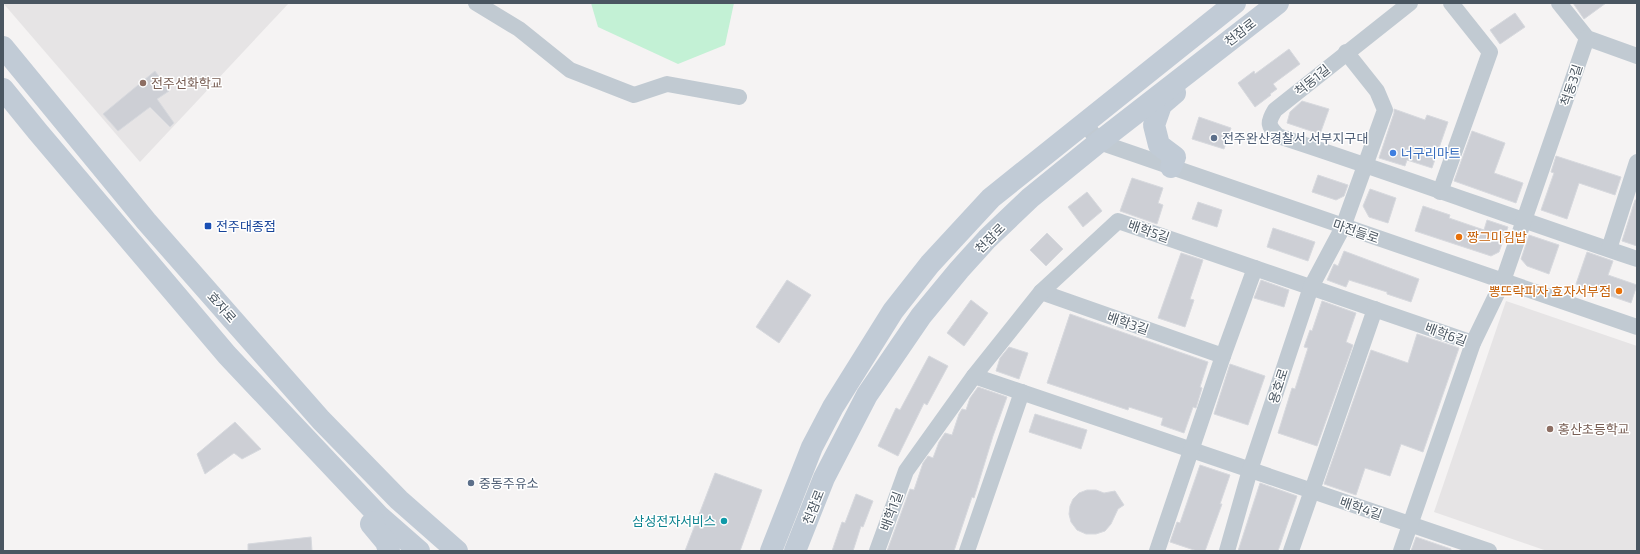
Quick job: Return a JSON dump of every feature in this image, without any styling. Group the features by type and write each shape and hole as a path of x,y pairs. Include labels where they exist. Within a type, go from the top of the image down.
{"street":[{"path":"476,3 519,29 570,70 634,96 667,84 739,97"},
{"name":"천잠로","path":"771,551 812,447 833,407 893,311 930,264 991,198 1084,122 1235,3"},
{"name":"천잠로","path":"795,551 824,478 867,395 921,316 959,270 987,239 1030,198 1099,142 1278,3"},
{"path":"1366,165 1385,110 1377,91 1346,52 1410,3"},
{"path":"1440,192 1490,52 1451,3"},
{"path":"1559,3 1587,38 1637,56"},
{"name":"척동3길","path":"1525,220 1587,38"},
{"name":"효자로","path":"3,47 146,221 321,420 399,500 454,550"},
{"name":"척동1길","path":"1346,52 1275,110 1269,119 1270,128 1278,136 1637,259"},
{"path":"1171,167 1175,156 1159,145 1154,125 1162,105 1178,91 1174,84"},
{"path":"3,89 226,355 379,516 419,551"},
{"path":"1084,122 1099,142"},
{"name":"마전들로","path":"1099,142 1637,327"},
{"path":"1609,250 1637,162"},
{"name":"용호로","path":"1226,551 1250,470 1311,287 1343,227 1366,165"},
{"path":"1473,343 1503,281 1525,220"},
{"name":"배학5길","path":"1041,292 1118,221 1311,287"},
{"path":"1157,551 1223,356 1256,268"},
{"name":"배학6길","path":"1311,287 1473,343 1410,524"},
{"path":"1041,292 974,376 1250,470"},
{"name":"배학3길","path":"1041,292 1223,356"},
{"path":"1291,551 1375,309"},
{"name":"배학1길","path":"877,551 906,471 974,376"},
{"path":"967,551 1022,392"},
{"name":"배학4길","path":"1250,470 1489,551"},
{"path":"379,516 371,524 386,542 389,551"},
{"path":"1400,551 1410,524"}],"shaded area":[{"name":"전주선화학교","path":"3,3 289,3 140,162"},
{"name":"홍산초등학교","path":"1506,301 1637,346 1637,551 1547,551 1434,512"}],"green space":[{"path":"591,3 734,3 725,45 678,64 598,27"}],"building":[{"path":"1573,3 1606,3 1584,19"},
{"path":"1515,13 1525,27 1500,44 1490,30"},
{"path":"1289,49 1300,64 1273,84 1277,89 1255,107 1238,83 1254,71 1255,74"},
{"path":"155,71 169,91 157,99 174,123 170,127 150,107 118,131 103,114"},
{"path":"1302,101 1329,109 1320,134 1287,123 1290,112"},
{"path":"1394,109 1425,120 1427,115 1448,122 1432,168 1407,160 1405,166 1379,158"},
{"path":"1199,117 1231,128 1224,149 1192,139"},
{"path":"1472,131 1505,143 1494,173 1523,183 1516,203 1454,181"},
{"path":"1556,156 1621,177 1615,195 1579,183 1567,219 1541,210 1554,173 1551,172"},
{"path":"1318,175 1348,185 1344,196 1336,200 1312,192"},
{"path":"1132,178 1163,188 1158,203 1163,205 1157,224 1120,211"},
{"path":"1370,189 1396,198 1388,223 1369,217 1363,206"},
{"path":"1087,192 1102,211 1083,227 1068,207"},
{"path":"1635,200 1637,200 1637,246 1622,241"},
{"path":"1198,202 1222,210 1217,227 1192,219"},
{"path":"1423,206 1450,215 1449,218 1484,230 1487,220 1508,227 1499,252 1491,256 1415,231"},
{"path":"1273,228 1315,242 1308,261 1267,247"},
{"path":"1047,233 1063,249 1046,266 1030,250"},
{"path":"1529,235 1559,245 1549,274 1527,266 1521,259"},
{"path":"1344,251 1419,279 1411,302 1387,294 1387,292 1349,280 1346,287 1327,280 1334,264 1338,266"},
{"path":"1587,252 1613,261 1608,275 1637,285 1631,303 1576,284"},
{"path":"1181,253 1203,260 1190,299 1194,300 1185,327 1158,318"},
{"path":"787,280 811,295 779,343 756,327"},
{"path":"1261,280 1289,290 1284,307 1254,298"},
{"path":"971,300 988,313 964,346 947,333"},
{"path":"1322,301 1356,313 1346,342 1353,345 1317,446 1278,433 1292,388 1295,389 1308,348 1304,347 1310,330 1312,331"},
{"path":"1070,314 1208,362 1200,387 1202,388 1196,408 1193,407 1184,433 1161,425 1163,418 1129,407 1128,410 1047,383"},
{"path":"1417,334 1459,348 1423,452 1401,444 1390,476 1365,468 1356,495 1324,484 1371,350 1408,363"},
{"path":"1009,347 1028,353 1019,379 996,371 1000,358"},
{"path":"929,356 948,366 927,405 924,403 898,456 878,446 896,408 900,410"},
{"path":"1230,364 1265,376 1248,425 1214,414"},
{"path":"978,387 1007,397 974,498 972,497 954,551 887,551 910,489 914,490 923,463 928,456 933,458 939,442 945,433 952,435 959,414 962,409 966,410 970,398"},
{"path":"1035,414 1087,430 1081,449 1029,432"},
{"path":"235,422 261,449 242,459 234,453 205,474 197,454"},
{"path":"1200,465 1230,475 1220,504 1222,504 1205,551 1197,551 1170,542 1177,522 1180,523"},
{"name":"삼성전자서비스","path":"715,473 762,490 740,551 685,551"},
{"path":"1260,483 1297,496 1278,551 1238,551"},
{"path":"1087,490 1096,490 1104,493 1115,491 1124,505 1118,509 1111,524 1105,531 1096,534 1086,534 1077,530 1071,522 1069,514 1073,499 1079,493"},
{"path":"856,494 873,501 863,527 861,526 853,551 832,551 842,522 845,523"},
{"path":"311,537 312,551 248,551 248,544"},
{"path":"1416,537 1451,549 1451,551 1411,551"}],"place":[{"name":"전주선화학교","path":"143,83"},
{"name":"전주완산경찰서 서부지구대","path":"1214,138"},
{"name":"너구리마트","path":"1393,153"},
{"name":"전주대종점","path":"208,226"},
{"name":"짱그미김밥","path":"1459,237"},
{"name":"뽕뜨락피자 효자서부점","path":"1619,291"},
{"name":"홍산초등학교","path":"1550,429"},
{"name":"중동주유소","path":"471,483"},
{"name":"삼성전자서비스","path":"724,521"}]}
